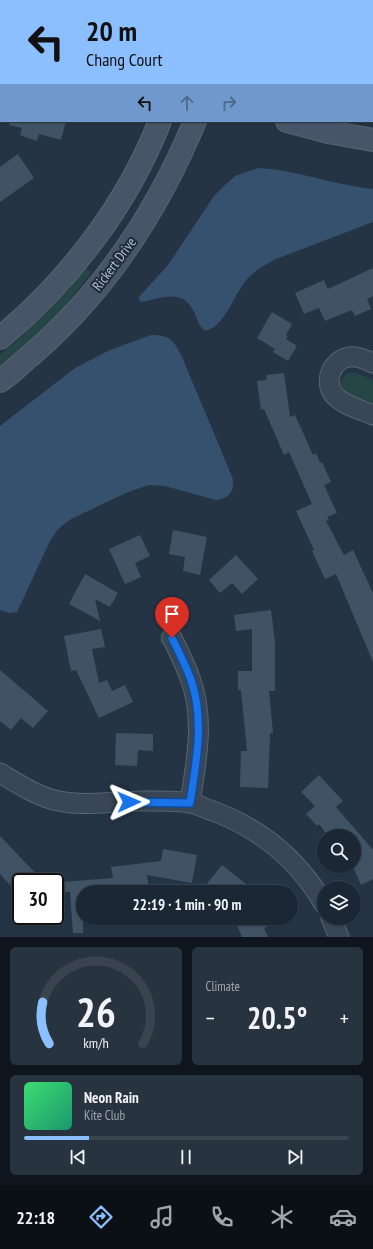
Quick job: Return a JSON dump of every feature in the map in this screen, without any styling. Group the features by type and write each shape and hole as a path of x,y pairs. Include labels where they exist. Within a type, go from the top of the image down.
{"street":[{"path":"0,338 21,321 62,279 101,230 132,179 160,122"},
{"name":"Rickert Drive","path":"0,381 54,336 93,293 135,237 164,188 194,122"},
{"path":"291,122 328,132 373,140"},
{"path":"373,363 356,357 341,360 330,372 329,380 334,395 341,400 373,415"},
{"path":"172,638 192,681 196,702 198,729 197,756 190,803"},
{"path":"0,773 30,790 53,800 77,803 142,801 190,803 227,816 259,833 283,851 298,866 317,894"},
{"path":"334,925 339,937"}],"green space":[{"path":"86,268 91,272 57,317 0,371 0,355 45,313"},
{"path":"347,373 357,373 373,380 373,405 357,401 344,391 340,382"},
{"path":"169,627 176,629 180,635 169,649 160,643 159,637 162,631"}],"water":[{"path":"258,168 273,169 373,189 373,222 276,259 259,269 245,282 218,323 205,331 189,305 178,297 171,296 141,302 138,298 168,265 214,196 235,176"},
{"path":"151,335 163,336 171,340 182,357 233,479 233,488 230,494 224,498 216,500 165,486 149,485 128,492 71,519 58,529 50,541 17,612 9,613 0,610 0,426 75,368 110,350"}],"building":[{"path":"9,122 66,122 61,140 39,134 37,141 20,135 22,128 9,125"},
{"path":"18,154 34,178 0,202 0,167"},
{"path":"373,268 373,296 367,299 371,309 355,316 352,310 325,321 319,308 304,314 295,293 324,280 328,289"},
{"path":"272,312 292,324 286,335 288,336 286,339 297,346 288,361 273,352 275,349 257,338"},
{"path":"284,373 290,417 295,415 313,455 316,453 320,463 322,462 331,482 324,485 337,513 327,517 329,520 326,521 344,555 353,550 373,593 373,662 336,574 325,579 312,551 314,550 296,511 312,504 289,452 284,455 264,409 261,410 257,381 267,380 266,375"},
{"path":"173,530 207,537 200,575 183,571 185,557 169,554"},
{"path":"140,535 150,556 135,563 141,577 125,584 109,549"},
{"path":"236,555 258,579 242,594 232,583 220,593 209,580"},
{"path":"85,574 118,593 110,607 95,599 100,621 69,604"},
{"path":"271,610 275,642 275,691 269,691 273,733 270,733 268,788 240,787 241,751 247,751 241,690 238,690 238,671 252,671 252,629 236,631 234,615"},
{"path":"101,629 105,647 92,649 99,683 107,680 112,691 125,685 133,702 99,718 76,670 71,671 64,636"},
{"path":"0,670 48,711 33,728 21,718 11,730 0,721"},
{"path":"116,733 153,734 153,751 138,750 137,766 115,765"},
{"path":"319,775 343,801 336,807 355,829 323,829 319,824 317,826 306,814 315,806 301,792"},
{"path":"0,836 35,873 12,873 12,887 0,874"},
{"path":"361,836 373,850 373,879 361,885 361,881 359,881 356,873 361,873"},
{"path":"163,849 197,855 192,883 147,875 148,885 76,885 76,925 83,925 83,933 73,933 70,892 64,892 64,882 113,878 111,867 161,861"},
{"path":"222,865 247,885 206,885"},
{"path":"237,925 271,925 264,928 268,937 242,937"}],"route":[{"path":"129,802 142,801 190,803 197,756 198,729 196,702 192,681 172,638"}]}
